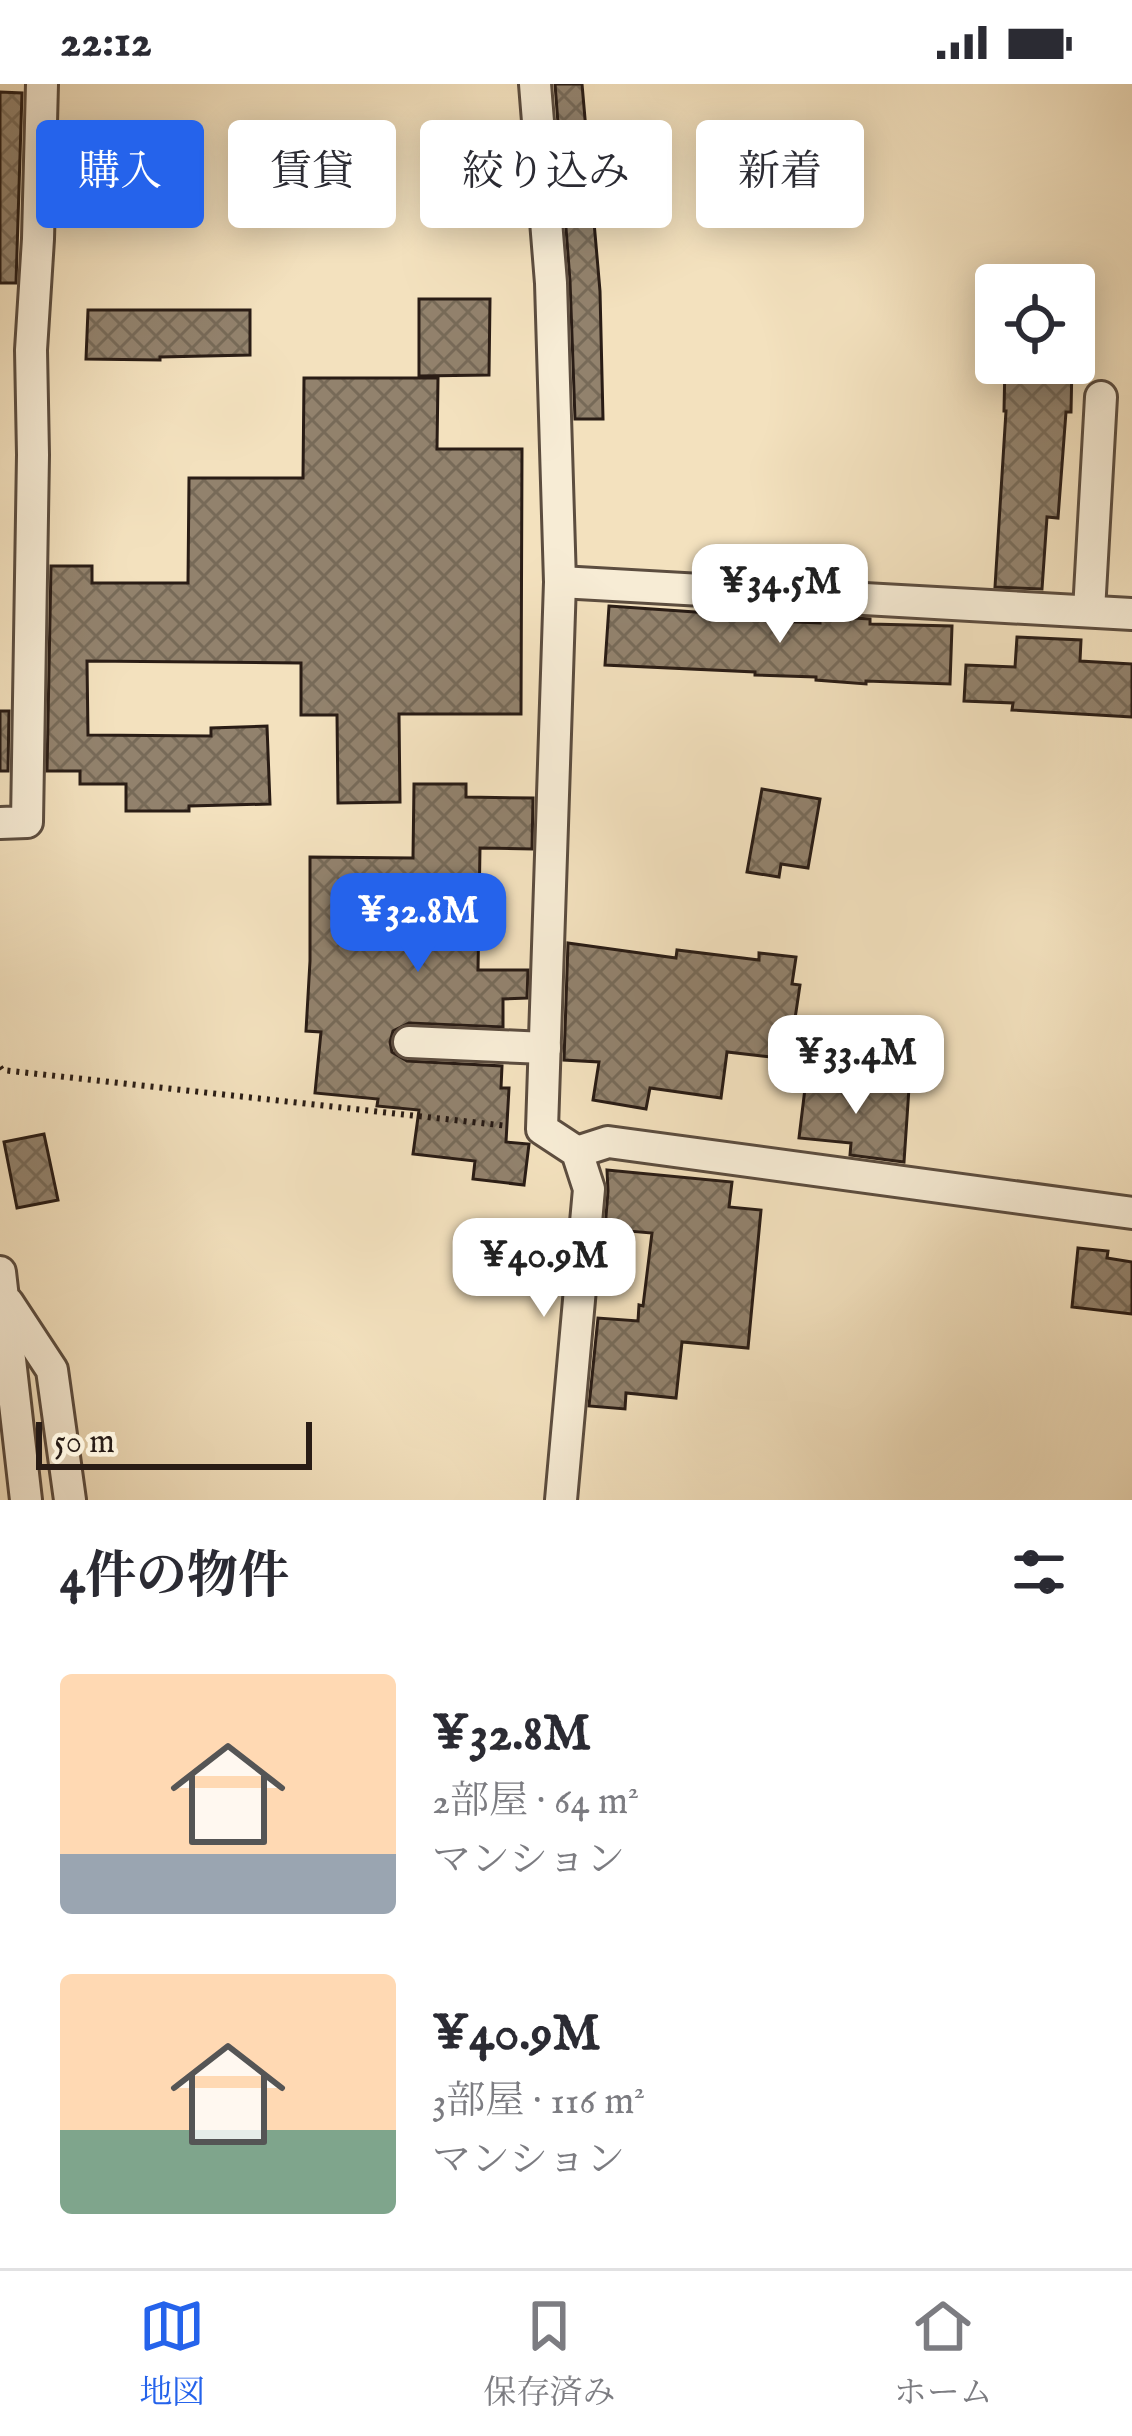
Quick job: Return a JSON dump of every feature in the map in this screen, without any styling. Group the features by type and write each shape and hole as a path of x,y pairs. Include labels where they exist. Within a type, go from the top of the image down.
{"street":[{"path":"0,823 27,822 31,350 42,84"},
{"path":"535,84 551,284 560,581 542,1129 577,1152 590,1189 561,1500"},
{"path":"1089,611 1101,397"},
{"path":"560,581 1132,614"},
{"path":"409,1042 545,1048"},
{"path":"577,1152 608,1142 1132,1213"},
{"path":"2,1285 26,1500"},
{"path":"2,1285 52,1370 70,1500"}],"path":[{"path":"0,1067 542,1129"}],"building":[{"path":"555,84 582,84 585,120 558,120"},
{"path":"0,92 22,93 16,283 0,283"},
{"path":"566,228 595,228 603,419 575,419"},
{"path":"419,299 490,299 489,375 419,376"},
{"path":"88,310 250,310 250,355 86,359"},
{"path":"304,378 438,378 437,449 522,449 521,714 399,714 400,802 338,803 337,715 301,715 301,663 87,661 88,735 211,736 211,728 267,726 270,804 126,811 126,784 80,784 80,771 47,771 51,566 92,566 92,583 188,583 189,478 303,478"},
{"path":"1005,384 1072,384 1058,518 1047,517 1042,589 995,587"},
{"path":"609,606 752,616 752,620 820,623 820,616 870,619 870,624 952,626 950,684 866,684 755,672 605,665"},
{"path":"1017,637 1081,640 1080,661 1132,664 1132,717 1012,710 1013,703 964,701 966,665 1015,667"},
{"path":"0,711 9,711 8,771 0,771"},
{"path":"414,784 466,784 466,797 533,798 532,849 480,848 478,970 528,970 527,998 503,999 503,1027 409,1023 393,1031 390,1042 392,1052 407,1061 502,1066 501,1088 509,1088 506,1142 529,1144 524,1185 473,1179 475,1161 413,1154 419,1110 377,1106 378,1099 315,1093 321,1032 306,1031 310,857 413,858"},
{"path":"762,789 820,799 808,868 781,864 779,877 747,872"},
{"path":"568,943 676,958 677,950 759,960 759,953 796,957 792,984 800,985 789,1059 727,1052 721,1098 650,1088 646,1109 593,1100 599,1062 564,1060"},
{"path":"807,1072 839,1076 838,1084 909,1088 904,1162 850,1155 851,1143 799,1138"},
{"path":"44,1134 58,1200 17,1208 4,1142"},
{"path":"607,1170 732,1182 729,1207 761,1210 748,1348 682,1342 676,1398 626,1393 625,1409 589,1406 598,1318 638,1321 652,1233 605,1229"},
{"path":"1078,1248 1108,1251 1107,1258 1132,1262 1132,1314 1072,1307"}]}
